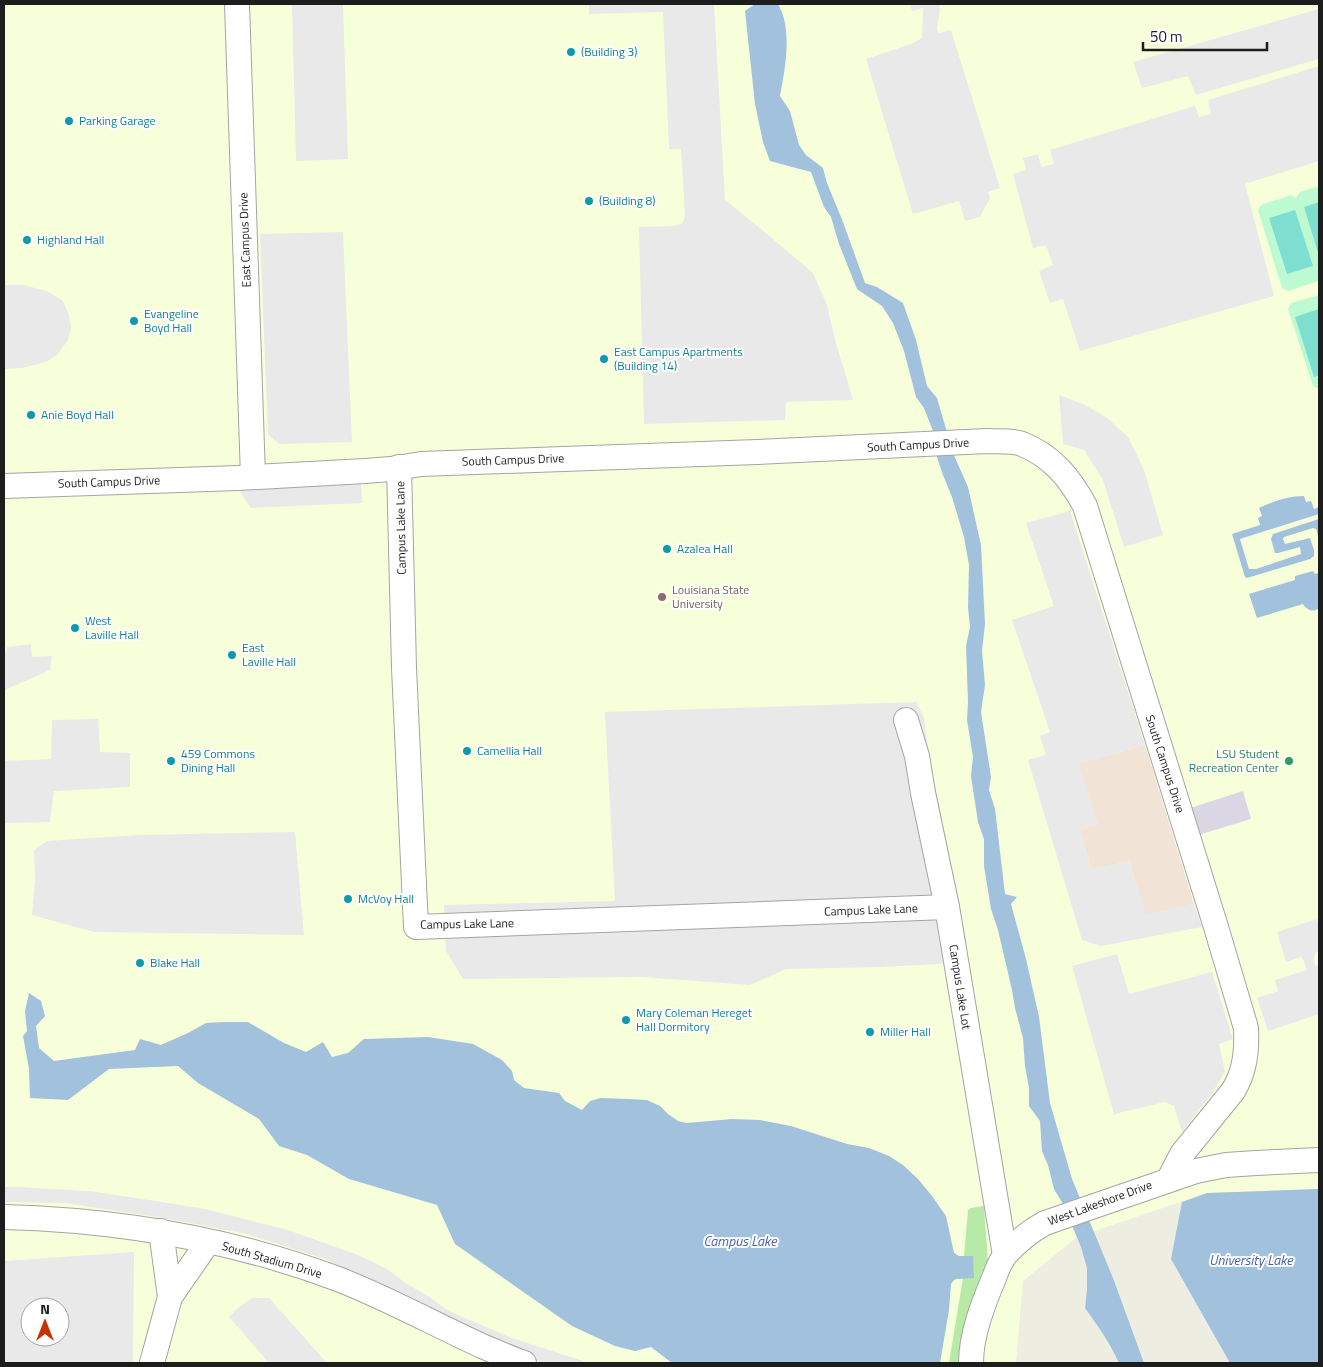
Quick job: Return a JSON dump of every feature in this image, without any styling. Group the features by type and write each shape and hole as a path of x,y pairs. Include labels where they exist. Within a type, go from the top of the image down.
{"street":[{"name":"East Campus Drive","path":"237,4 253,477"},
{"name":"South Campus Drive","path":"4,486 253,477 365,471 421,464 987,441 1021,444 1045,457 1061,470 1072,483 1085,506 1246,1028 1245,1056 1238,1083 1182,1154 1169,1179"},
{"name":"Campus Lake Lane","path":"399,467 404,668 416,928 947,907"},
{"name":"Campus Lake Lot","path":"906,720 917,756 947,907 1005,1255"},
{"name":"West Lakeshore Drive","path":"971,1363 973,1345 984,1299 1005,1255 1032,1230 1044,1223 1196,1170 1226,1165 1319,1160"},
{"name":"South Stadium Drive","path":"4,1218 78,1221 161,1231 251,1252 337,1279 373,1294 484,1347 524,1363"},
{"path":"161,1231 170,1297"},
{"path":"152,1363 170,1297 208,1242"}],"shaded area":[{"name":"Louisiana State University","path":"4,4 1319,4 1319,1189 1207,1193 1077,1237 1023,1281 1016,1363 4,1363"},
{"path":"292,4 343,4 348,159 296,161"},
{"path":"589,4 714,4 725,200 813,273 827,305 853,400 786,402 785,420 644,424 639,227 682,224 685,216 681,149 669,149 663,12 589,14"},
{"path":"910,4 939,4 937,30 939,33 951,30 1000,188 988,192 990,198 980,217 965,221 959,201 913,214 866,59 911,44 922,38 923,8 912,11"},
{"path":"1319,9 1319,59 1196,95 1188,76 1142,88 1133,62"},
{"path":"1319,66 1319,161 1245,184 1274,296 1080,351 1063,299 1050,303 1039,271 1053,265 1046,245 1033,248 1013,174 1026,170 1023,158 1038,154 1041,167 1054,164 1050,150 1195,106 1199,117 1211,114 1208,100"},
{"path":"1319,186 1319,280 1288,291 1282,288 1258,210 1261,205 1291,195 1296,198 1300,192"},
{"path":"1319,202 1319,256 1304,207"},
{"path":"1295,210 1313,266 1287,274 1269,218"},
{"path":"343,232 352,442 279,444 268,434 260,234"},
{"path":"4,285 23,285 47,291 63,301 69,315 71,328 68,340 57,355 46,362 22,368 4,369"},
{"path":"1319,295 1319,389 1313,386 1288,309 1291,303"},
{"path":"1319,309 1319,375 1314,377 1295,317"},
{"path":"1059,395 1083,404 1106,417 1128,437 1144,470 1163,535 1124,547 1103,480 1084,450 1063,444"},
{"path":"361,483 362,503 251,508 239,490"},
{"path":"1070,511 1145,745 1079,764 1098,824 1080,830 1092,870 1129,861 1146,914 1194,904 1202,927 1101,946 1082,940 1028,760 1046,755 1040,736 1050,732 1012,620 1054,606 1026,523"},
{"path":"31,644 32,657 52,656 50,670 4,692 4,660 7,647"},
{"path":"916,702 924,718 928,750 967,943 941,964 786,969 750,985 641,977 463,979 446,951 444,905 615,901 605,712"},
{"path":"98,719 100,752 130,753 130,787 54,791 50,822 4,823 4,761 51,759 52,720"},
{"path":"1145,745 1194,904 1146,915 1129,861 1092,870 1080,830 1097,824 1078,764"},
{"path":"1243,791 1251,819 1195,836 1187,809"},
{"path":"295,832 304,935 94,932 32,915 35,881 34,850 47,841 139,835"},
{"path":"1317,919 1319,951 1315,953 1314,959 1315,966 1319,965 1319,1014 1268,1031 1257,998 1278,991 1275,980 1307,970 1301,957 1286,962 1277,932"},
{"path":"1117,954 1129,994 1212,972 1233,1039 1219,1044 1225,1072 1210,1096 1182,1132 1174,1106 1165,1102 1114,1114 1072,966"},
{"path":"4,1187 89,1191 149,1200 205,1209 288,1230 358,1255 387,1269 449,1311 512,1338 589,1363 544,1363 504,1349 325,1259 247,1234 169,1219 65,1203 4,1202"},
{"path":"134,1252 133,1363 4,1363 4,1261"},
{"path":"252,1298 269,1298 327,1363 269,1363 229,1317"}],"green space":[{"path":"984,1206 988,1262 963,1363 949,1363 963,1278 973,1278 973,1256 964,1256 968,1210"}],"water":[{"path":"755,4 778,4 783,14 787,37 780,96 790,111 799,145 806,155 823,168 865,283 877,287 903,303 916,340 927,386 937,398 953,453 968,487 981,545 985,624 982,651 985,685 981,712 991,777 989,790 995,809 1005,894 1017,897 1011,904 1039,1017 1050,1103 1072,1179 1113,1278 1144,1363 1119,1363 1108,1342 1085,1308 1087,1268 1081,1247 1063,1204 1054,1189 1048,1165 1042,1151 1040,1121 1029,1106 1029,1088 1023,1038 998,930 991,909 984,866 984,839 978,822 971,776 973,757 967,720 966,646 970,627 968,608 969,565 964,537 937,457 933,431 924,408 916,397 904,351 893,323 882,306 857,289 839,244 831,217 824,207 811,172 770,161 763,142 755,104 745,11"},
{"path":"1304,496 1306,502 1311,501 1314,509 1319,507 1319,514 1240,539 1249,569 1256,569 1301,554 1300,547 1275,553 1271,539 1273,534 1319,519 1319,538 1316,529 1313,528 1284,537 1283,539 1285,544 1310,538 1314,556 1310,559 1245,577 1232,534 1260,525 1258,518 1262,516 1259,508 1281,499"},
{"path":"1313,571 1315,574 1319,573 1319,608 1310,610 1303,604 1257,618 1249,594 1295,580 1295,576"},
{"name":"Campus Lake","path":"29,993 41,1001 45,1016 36,1026 39,1048 54,1061 135,1050 140,1039 161,1045 206,1023 248,1022 284,1043 306,1052 323,1042 332,1057 348,1053 364,1039 428,1037 473,1044 502,1060 512,1071 514,1080 524,1088 559,1093 565,1101 582,1110 590,1101 601,1098 647,1100 660,1106 678,1121 687,1123 732,1119 760,1120 791,1126 847,1144 869,1148 889,1156 903,1165 932,1196 946,1216 954,1253 959,1256 973,1256 974,1278 957,1279 951,1284 949,1310 940,1363 672,1363 651,1347 635,1351 615,1346 572,1326 455,1244 437,1205 349,1179 307,1155 279,1146 259,1119 198,1083 178,1066 109,1069 68,1100 30,1098 29,1069 23,1036 27,1031 25,1011"},
{"name":"University Lake","path":"1319,1189 1319,1363 1230,1363 1171,1259 1182,1202 1207,1193"}],"place":[{"name":"(Building 3)","path":"571,52"},
{"name":"Parking Garage","path":"69,121"},
{"name":"(Building 8)","path":"589,201"},
{"name":"Highland Hall","path":"27,240"},
{"name":"Evangeline Boyd Hall","path":"134,321"},
{"name":"East Campus Apartments (Building 14)","path":"604,359"},
{"name":"Anie Boyd Hall","path":"31,415"},
{"name":"Azalea Hall","path":"667,549"},
{"name":"Louisiana State University","path":"662,597"},
{"name":"West Laville Hall","path":"75,628"},
{"name":"East Laville Hall","path":"232,655"},
{"name":"Camellia Hall","path":"467,751"},
{"name":"459 Commons Dining Hall","path":"171,761"},
{"name":"LSU Student Recreation Center","path":"1289,761"},
{"name":"McVoy Hall","path":"348,899"},
{"name":"Blake Hall","path":"140,963"},
{"name":"Mary Coleman Hereget Hall Dormitory","path":"626,1020"},
{"name":"Miller Hall","path":"870,1032"}]}
